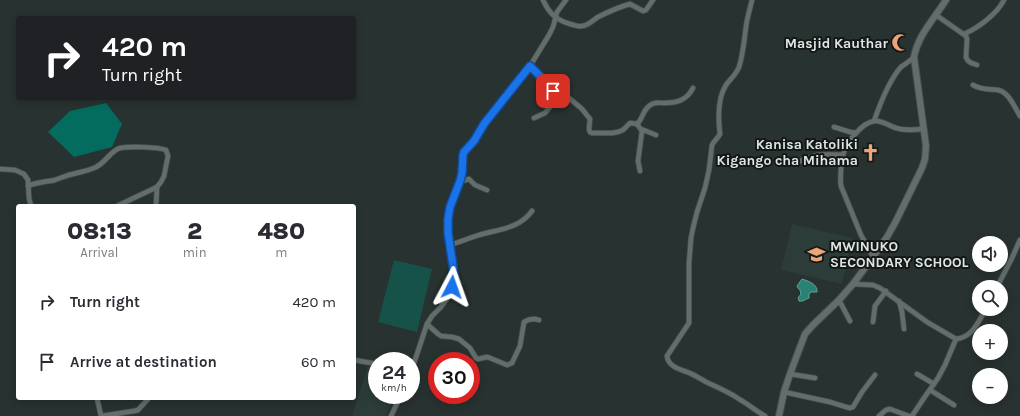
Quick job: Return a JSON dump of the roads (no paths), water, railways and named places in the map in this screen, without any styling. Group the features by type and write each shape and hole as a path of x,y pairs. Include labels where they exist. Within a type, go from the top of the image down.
{"street":[{"path":"543,0 547,8 560,21 576,26 588,24 599,16 625,5 630,4 643,11 646,10 653,0"},
{"path":"418,352 427,324 448,297 452,287 454,272 448,233 448,219 450,207 460,182 464,152 474,141 487,120 530,66 550,35 557,12 566,0"},
{"path":"752,0 738,69 726,86 720,101 720,134 712,145 705,188 693,228 689,263 689,323 667,356 669,363 673,366 698,376 739,399 765,416"},
{"path":"779,416 784,392 805,334 853,284 888,237 922,168 925,159 926,146 914,57 920,38 946,0"},
{"path":"964,34 977,27 999,8 1004,0"},
{"path":"936,15 964,34 967,39 967,60 970,63 977,65"},
{"path":"874,121 895,75 914,57"},
{"path":"530,66 554,92 569,98 587,115 590,121 590,129 592,133 616,132 623,130 630,123 637,124 642,129 656,135"},
{"path":"973,85 982,89 1000,91 1009,98 1020,116"},
{"path":"637,124 641,120 643,112 651,104 668,103 684,99 690,94 693,88"},
{"path":"552,89 556,100"},
{"path":"534,118 545,113 560,95"},
{"path":"873,257 859,229 842,186 841,178 843,155 856,133 863,126 874,121 879,121 889,126 906,130 923,129"},
{"path":"834,127 856,133"},
{"path":"640,171 638,161 642,129"},
{"path":"28,186 95,168 104,162 110,154 120,148 151,147 166,150 168,153 164,176 158,187 156,204"},
{"path":"798,162 820,154 843,155"},
{"path":"0,168 15,170 24,174 28,180 30,204"},
{"path":"460,182 469,179 487,190"},
{"path":"121,204 158,187"},
{"path":"450,245 478,235 511,227 524,220 532,211"},
{"path":"1001,280 1020,240"},
{"path":"853,284 873,286 886,291 927,322 956,339 967,336 971,333 982,316"},
{"path":"873,322 875,306 886,291"},
{"path":"839,300 850,321"},
{"path":"899,301 904,329"},
{"path":"427,324 441,336 452,337 459,340 470,348 476,358 487,357 507,365 512,363 520,346 524,322 531,319 539,320"},
{"path":"912,416 945,365 956,339"},
{"path":"356,360 368,362"},
{"path":"790,374 816,378"},
{"path":"917,374 934,384"},
{"path":"784,392 850,408 853,407 875,375"},
{"path":"930,390 954,405"},
{"path":"98,400 102,416 138,410 147,400"},
{"path":"391,416 397,404"},
{"path":"879,416 886,410 890,409 909,416"}],"place":[{"name":"Masjid Kauthar","path":"901,43"},
{"name":"Kanisa Katoliki Kigango cha Mihama","path":"871,152"},
{"name":"MWINUKO SECONDARY SCHOOL","path":"817,254"}]}
